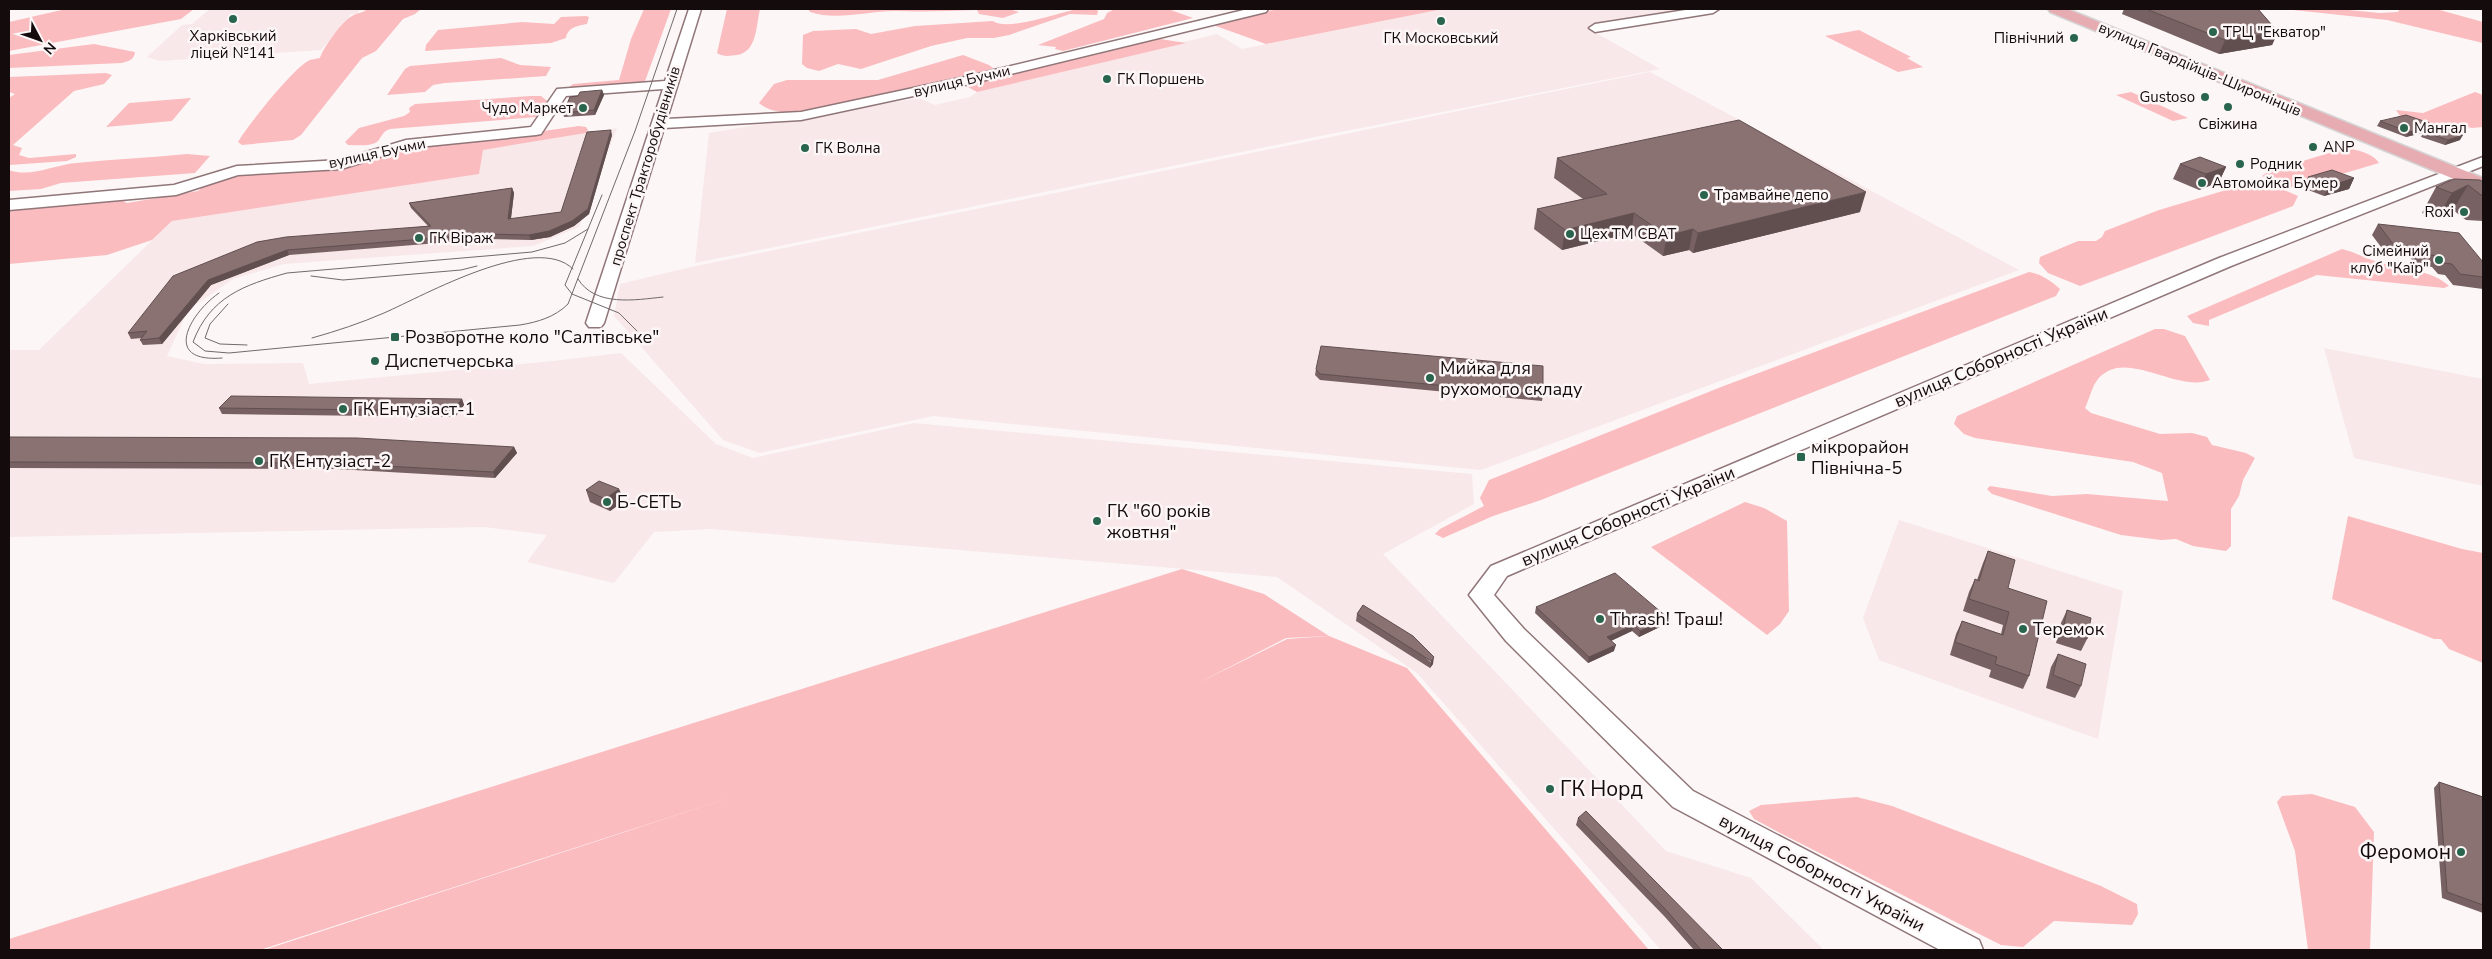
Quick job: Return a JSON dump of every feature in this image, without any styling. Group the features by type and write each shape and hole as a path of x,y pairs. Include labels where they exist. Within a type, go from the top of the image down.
{"main road":[{"name":"вулиця Гвардійців-Широнінців","path":"2055,9 2446,172 2483,190"},
{"name":"вулиця Гвардійців-Широнінців","path":"2446,172 2483,185"}],"street":[{"name":"проспект Тракторобудівників","path":"595,323 694,9"},
{"name":"вулиця Бучми","path":"658,124 801,116 966,81 1262,9"},
{"path":"1596,28 1713,9"},
{"name":"вулиця Бучми","path":"9,205 176,190 237,171 341,164 406,144 536,131 562,92 669,85"},
{"name":"вулиця Соборності України","path":"1968,950 1683,799 1515,634 1481,594 1499,571 2225,262 2446,172 2483,153"},
{"name":"вулиця Соборності України","path":"2446,172 2483,161"}],"shaded area":[{"path":"66,9 194,9 181,19 9,51 9,22"},
{"path":"210,9 361,9 356,14 351,14 321,50 160,61 147,57 182,25 192,24"},
{"path":"367,9 421,9 403,19 376,51 362,58 301,135 293,140 242,145 238,142 260,111 292,75 308,61 320,58 343,23 352,16"},
{"path":"644,9 671,9 644,84 567,89 573,84 619,80 631,39"},
{"path":"727,9 760,9 752,44 744,53 724,56 717,53"},
{"path":"808,9 1009,9 1019,12 1003,18 979,14 977,10 884,11 831,16 810,12"},
{"path":"1078,9 1096,9 1098,11 1097,15 1070,14 1009,35 994,38 967,38 931,46 861,69 838,64 819,71 807,68 802,64 803,35 813,31 856,29 871,34 915,26 993,21 1000,24 1010,24"},
{"path":"1115,9 1168,9 1193,18 1063,51 1055,49 1056,47 1038,45 1104,19 1107,13"},
{"path":"1279,9 1443,9 1266,44 1213,25 1242,16"},
{"path":"1443,9 1714,9 1591,30 1660,69 695,263 709,133 919,98 935,105 970,97 977,92 1217,34 1242,49"},
{"path":"2283,9 2338,9 2380,13 2398,12 2400,9 2436,9 2483,22 2483,43 2387,20"},
{"path":"561,17 589,17 587,24 580,25 569,31 566,38 551,43 425,51 426,45 438,30 522,22 554,24"},
{"path":"1859,30 1911,57 1907,58 1923,67 1898,72 1825,36"},
{"path":"1154,38 1186,43 977,92 966,86"},
{"path":"94,44 135,52 134,57 122,63 9,68 9,55"},
{"path":"963,55 989,65 994,69 814,111 778,112 759,103 774,84 787,80 878,80"},
{"path":"501,58 520,65 551,67 546,76 445,83 433,85 425,92 387,95 405,69 410,66"},
{"path":"1650,72 2019,270 1481,470 933,416 760,453 723,440 614,316 620,284 691,267"},
{"path":"106,73 112,75 104,84 74,91 13,145 22,148 19,155 29,158 76,154 76,157 67,161 9,165 9,98 15,94 9,92 9,77"},
{"path":"2131,92 2188,118 2173,121 2116,95"},
{"path":"2475,92 2483,95 2483,127 2472,128 2447,123 2431,129 2400,116 2396,110 2423,113"},
{"path":"541,96 551,104 544,114 537,117 390,129 384,132 378,141 372,144 348,145 345,142 359,128 404,116 410,112 409,108 415,104"},
{"path":"191,98 172,121 106,127 129,103"},
{"path":"579,126 586,127 588,130 586,133 483,150 479,174 172,221 152,240 107,255 9,264 9,210 116,197 127,203 198,191 208,182 239,173 306,170 361,163 400,151"},
{"path":"617,128 579,227 533,246 284,264 233,279 188,310 167,356 204,364 303,363 309,384 621,353 716,444 753,458 914,423 1472,474 1474,504 1383,554 1666,851 1751,878 1824,950 1661,950 1417,673 1277,577 711,529 654,532 614,583 527,562 547,535 484,527 9,537 9,350 39,350 172,221 479,174 482,150"},
{"path":"2346,148 2369,154 2379,163 2298,187 2287,187 2262,176 2269,171"},
{"path":"187,154 210,156 195,173 61,183 41,189 9,191 9,170 26,173 67,164"},
{"path":"2256,178 2298,196 2293,206 2080,286 2048,273 2039,263 2040,257 2078,241 2096,241 2102,237 2105,231 2159,210 2233,188 2242,181"},
{"path":"2342,249 2374,261 2426,273 2449,286 2444,288 2317,275 2209,320 2209,326 2193,323 2187,316"},
{"path":"2029,272 2046,278 2060,289 2056,296 1541,500 1493,516 1443,538 1435,534 1440,529 1484,506 1480,498 1489,480 1721,387"},
{"path":"2155,329 2164,329 2185,336 2210,380 2197,382 2182,381 2122,367 2109,370 2098,379 2085,408 2091,413 2160,434 2192,433 2207,437 2212,445 2246,453 2255,458 2243,480 2239,496 2231,509 2231,546 2226,551 2193,546 2176,539 2161,540 2121,535 1992,494 1987,489 1990,486 2052,496 2087,494 2168,501 2162,473 2133,462 1975,438 1964,434 1954,424 1957,416"},
{"path":"2324,348 2483,379 2483,486 2354,458"},
{"path":"1745,502 1764,508 1787,521 1789,611 1780,624 1767,635 1651,547"},
{"path":"2348,516 2462,549 2483,553 2483,663 2449,649 2441,639 2434,639 2332,599"},
{"path":"1899,520 2123,591 2098,739 1879,660 1863,618"},
{"path":"1182,569 1264,594 1329,636 1407,668 1649,950 264,950 738,795 260,950 9,950 9,939","holes":["1329,636 1287,639 1198,683 1286,638"]},
{"path":"2312,794 2355,807 2374,832 2370,950 2308,950 2295,851 2277,802 2282,796"},
{"path":"1857,797 1892,806 2101,886 2137,904 2138,914 2132,925 2054,921 2023,947 2001,945 1780,833 1754,819 1749,811 1761,805"}],"building":[{"path":"2146,9 2258,9 2278,32 2225,40"},
{"name":"Чудо Маркет","path":"602,90 594,110 563,113 570,97 578,96 580,92"},
{"path":"2406,115 2435,125 2409,132 2380,121"},
{"name":"Трамвайне депо","path":"1739,120 1866,192 1698,233 1693,229 1667,236 1634,213 1565,230 1537,209 1607,194 1557,158"},
{"path":"2446,123 2463,135 2448,140 2424,132"},
{"path":"611,130 588,209 572,221 549,231 529,235 485,234 287,250 208,280 159,338 140,340 147,331 128,333 173,276 257,242 286,237 431,226 409,203 512,188 508,219 561,212 587,132"},
{"path":"2200,157 2226,167 2206,174 2180,164"},
{"path":"2332,170 2354,178 2330,186 2308,177"},
{"path":"2454,179 2480,180 2483,182 2483,195 2468,185 2452,193 2436,187"},
{"path":"2378,224 2459,233 2483,262 2483,277 2460,274 2452,264 2444,263 2439,256 2422,254 2416,247 2393,244"},
{"name":"Мийка для рухомого складу","path":"1321,346 1543,366 1543,395 1320,374 1316,369"},
{"path":"231,396 462,399 452,411 219,408"},
{"name":"ГК Ентузіаст-2","path":"9,437 357,438 514,447 493,472 332,463 9,462"},
{"path":"599,481 619,489 605,499 586,490"},
{"path":"1988,551 2015,560 2008,588 2047,601 2029,676 1995,664 1997,657 1955,642 1962,621 2003,635 2009,612 1969,599 1975,579 1979,581"},
{"name":"Thrash! Траш!","path":"1615,573 1668,618 1640,631 1634,625 1607,637 1616,645 1589,657 1536,607"},
{"path":"1363,605 1413,636 1434,657 1431,661 1357,614"},
{"path":"2067,610 2091,618 2087,639 2063,630"},
{"path":"2058,654 2086,664 2081,686 2053,675"},
{"name":"Феромон","path":"2439,782 2483,797 2483,905 2447,892"},
{"path":"1586,811 1723,950 1701,950 1667,911 1578,818"}],"tram line":[{"path":"572,294 635,131 677,9"},
{"path":"572,268 602,195"},
{"path":"572,294 568,304 552,316 520,325 229,353 205,351 193,342 209,314 230,295 243,288 287,273 532,252 565,243 588,229"},
{"path":"312,338 367,320 452,281 508,262 534,258 556,260 572,268"},
{"path":"311,276 343,280 461,270 477,266"},
{"path":"572,268 565,285 572,294"},
{"path":"578,279 585,288 605,298 628,300 663,297"},
{"path":"219,293 208,302 191,324 187,335 187,345 192,353 203,357 222,358"},
{"path":"572,294 619,313 637,331"},
{"path":"228,304 210,324 205,338 220,344 247,345"}],"place":[{"name":"Харківський ліцей №141","path":"233,19"},
{"name":"ГК Московський","path":"1441,21"},
{"name":"ТРЦ \"Екватор\"","path":"2213,32"},
{"name":"Північний","path":"2074,38"},
{"name":"ГК Поршень","path":"1107,79"},
{"name":"Gustoso","path":"2205,97"},
{"name":"Свіжина","path":"2228,107"},
{"name":"Чудо Маркет","path":"583,108"},
{"name":"Мангал","path":"2404,128"},
{"name":"ANP","path":"2313,147"},
{"name":"ГК Волна","path":"805,148"},
{"name":"Родник","path":"2240,164"},
{"name":"Автомойка Бумер","path":"2202,183"},
{"name":"Трамвайне депо","path":"1704,195"},
{"name":"Roxi","path":"2464,212"},
{"name":"Цех ТМ СВАТ","path":"1570,234"},
{"name":"ГК Віраж","path":"419,238"},
{"name":"Сімейний клуб \"Каїр\"","path":"2439,260"},
{"name":"Розворотне коло \"Салтівське\"","path":"395,337"},
{"name":"Диспетчерська","path":"375,361"},
{"name":"Мийка для рухомого складу","path":"1430,378"},
{"name":"ГК Ентузіаст-1","path":"343,409"},
{"name":"мікрорайон Північна-5","path":"1801,457"},
{"name":"ГК Ентузіаст-2","path":"259,461"},
{"name":"Б-СЕТЬ","path":"607,502"},
{"name":"ГК \"60 років жовтня\"","path":"1097,521"},
{"name":"Thrash! Траш!","path":"1600,619"},
{"name":"Теремок","path":"2023,629"},
{"name":"ГК Норд","path":"1550,789"},
{"name":"Феромон","path":"2461,852"}]}
